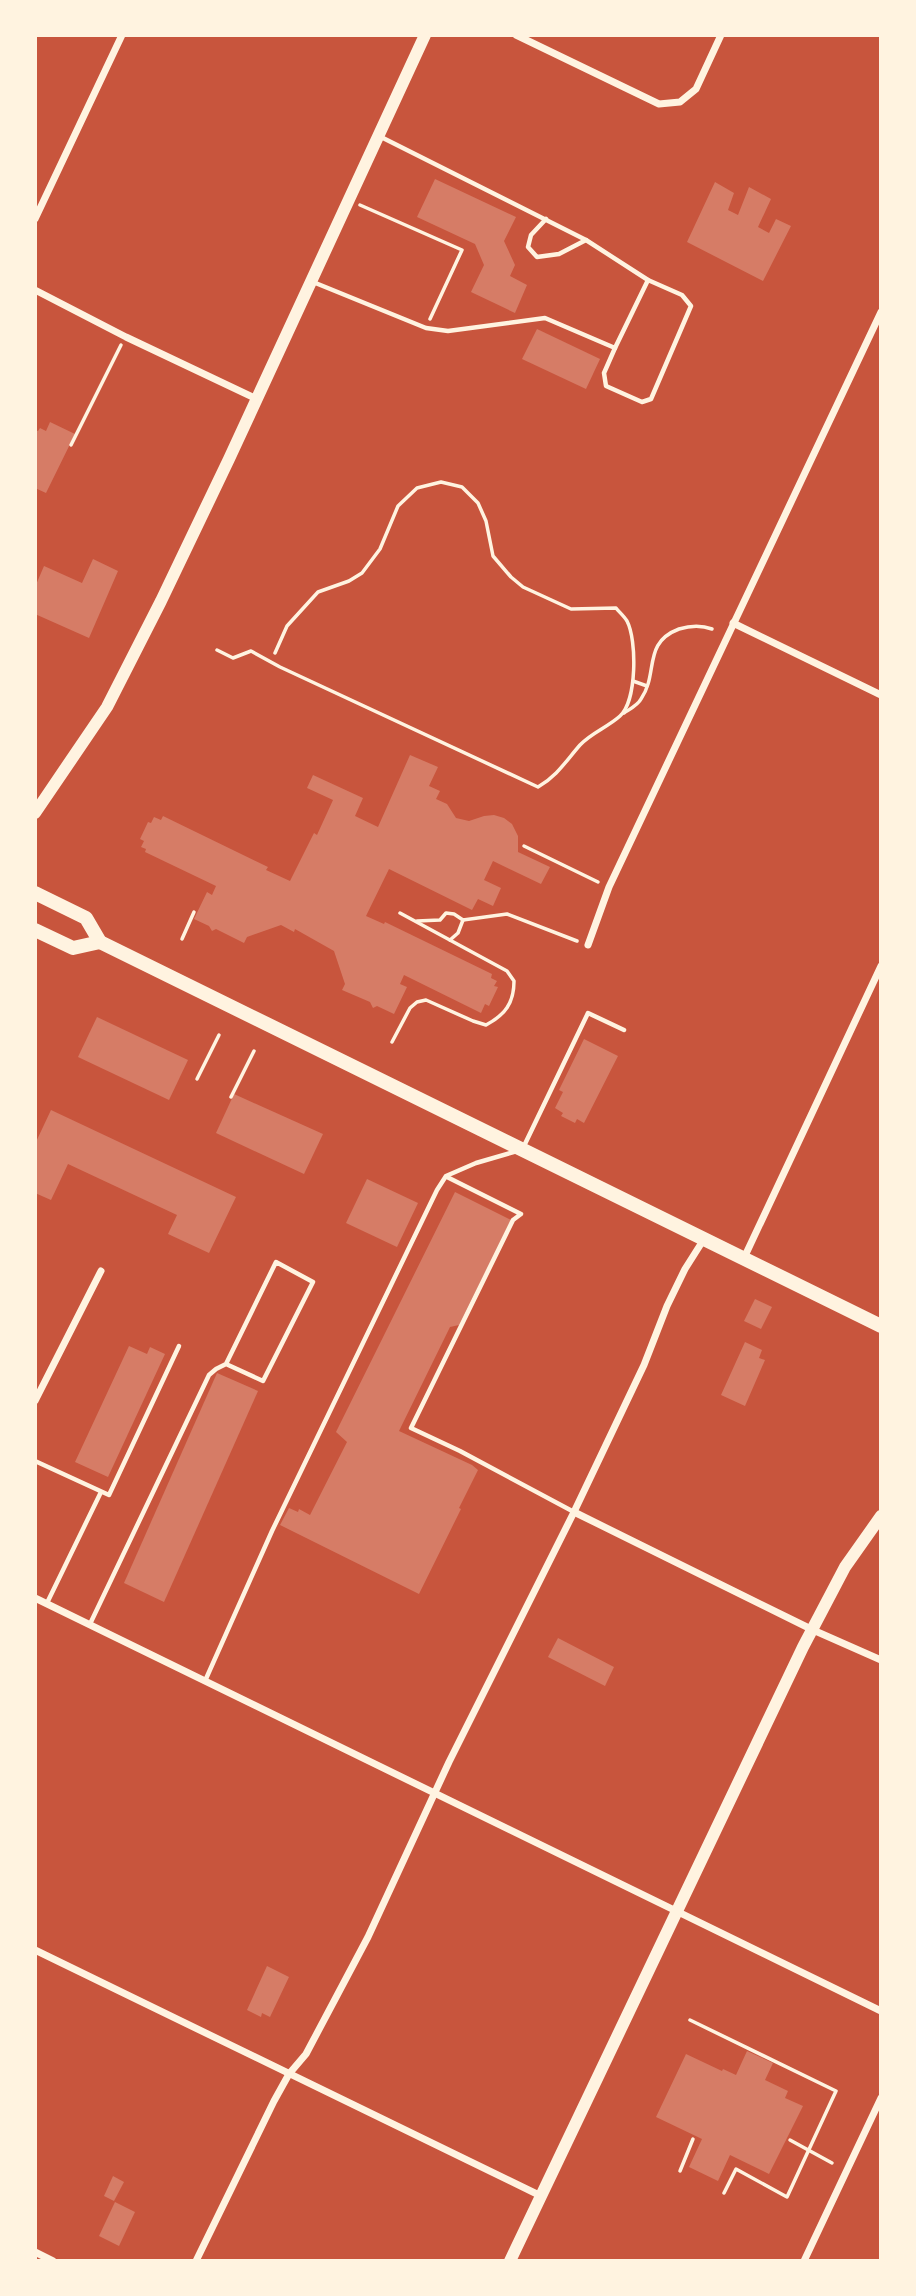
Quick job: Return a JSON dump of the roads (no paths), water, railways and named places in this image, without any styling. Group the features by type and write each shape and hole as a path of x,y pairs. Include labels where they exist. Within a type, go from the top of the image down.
{"main road":[{"path":"35,813 107,707 161,601 425,35"},
{"path":"35,893 86,918 100,942 881,1326"},
{"path":"35,930 73,948 100,942"},
{"path":"510,2261 813,1630 845,1567 881,1516"}],"street":[{"path":"35,219 122,35"},
{"path":"516,35 659,104 680,102 696,89 721,35"},
{"path":"35,290 125,337 257,399"},
{"path":"588,946 609,887 881,312"},
{"path":"733,623 881,695"},
{"path":"744,1258 881,966"},
{"path":"196,2261 274,2101 289,2074 306,2054 368,1937 644,1365 667,1306 685,1269 704,1239"},
{"path":"35,1401 101,1270"},
{"path":"574,1512 813,1630 881,1660"},
{"path":"35,1598 881,2011"},
{"path":"35,1950 541,2196"},
{"path":"804,2261 881,2098"},
{"path":"35,2252 53,2261"}],"lane":[{"path":"379,136 546,219 586,240 648,280 682,295 691,306 651,399 642,402 606,386 604,373 648,280"},
{"path":"546,219 531,235 528,247 537,257 559,254 586,240"},
{"path":"312,281 426,328 448,331 545,318 615,348"},
{"path":"205,1682 278,1519 437,1190 446,1177 476,1163 522,1149 587,1013 624,1030"},
{"path":"446,1177 521,1214 513,1220 411,1429 460,1451 574,1512"},
{"path":"90,1625 209,1375 226,1364 276,1262 313,1282 262,1381 226,1364"},
{"path":"35,1461 109,1495 179,1346"},
{"path":"47,1604 101,1492"}]}
